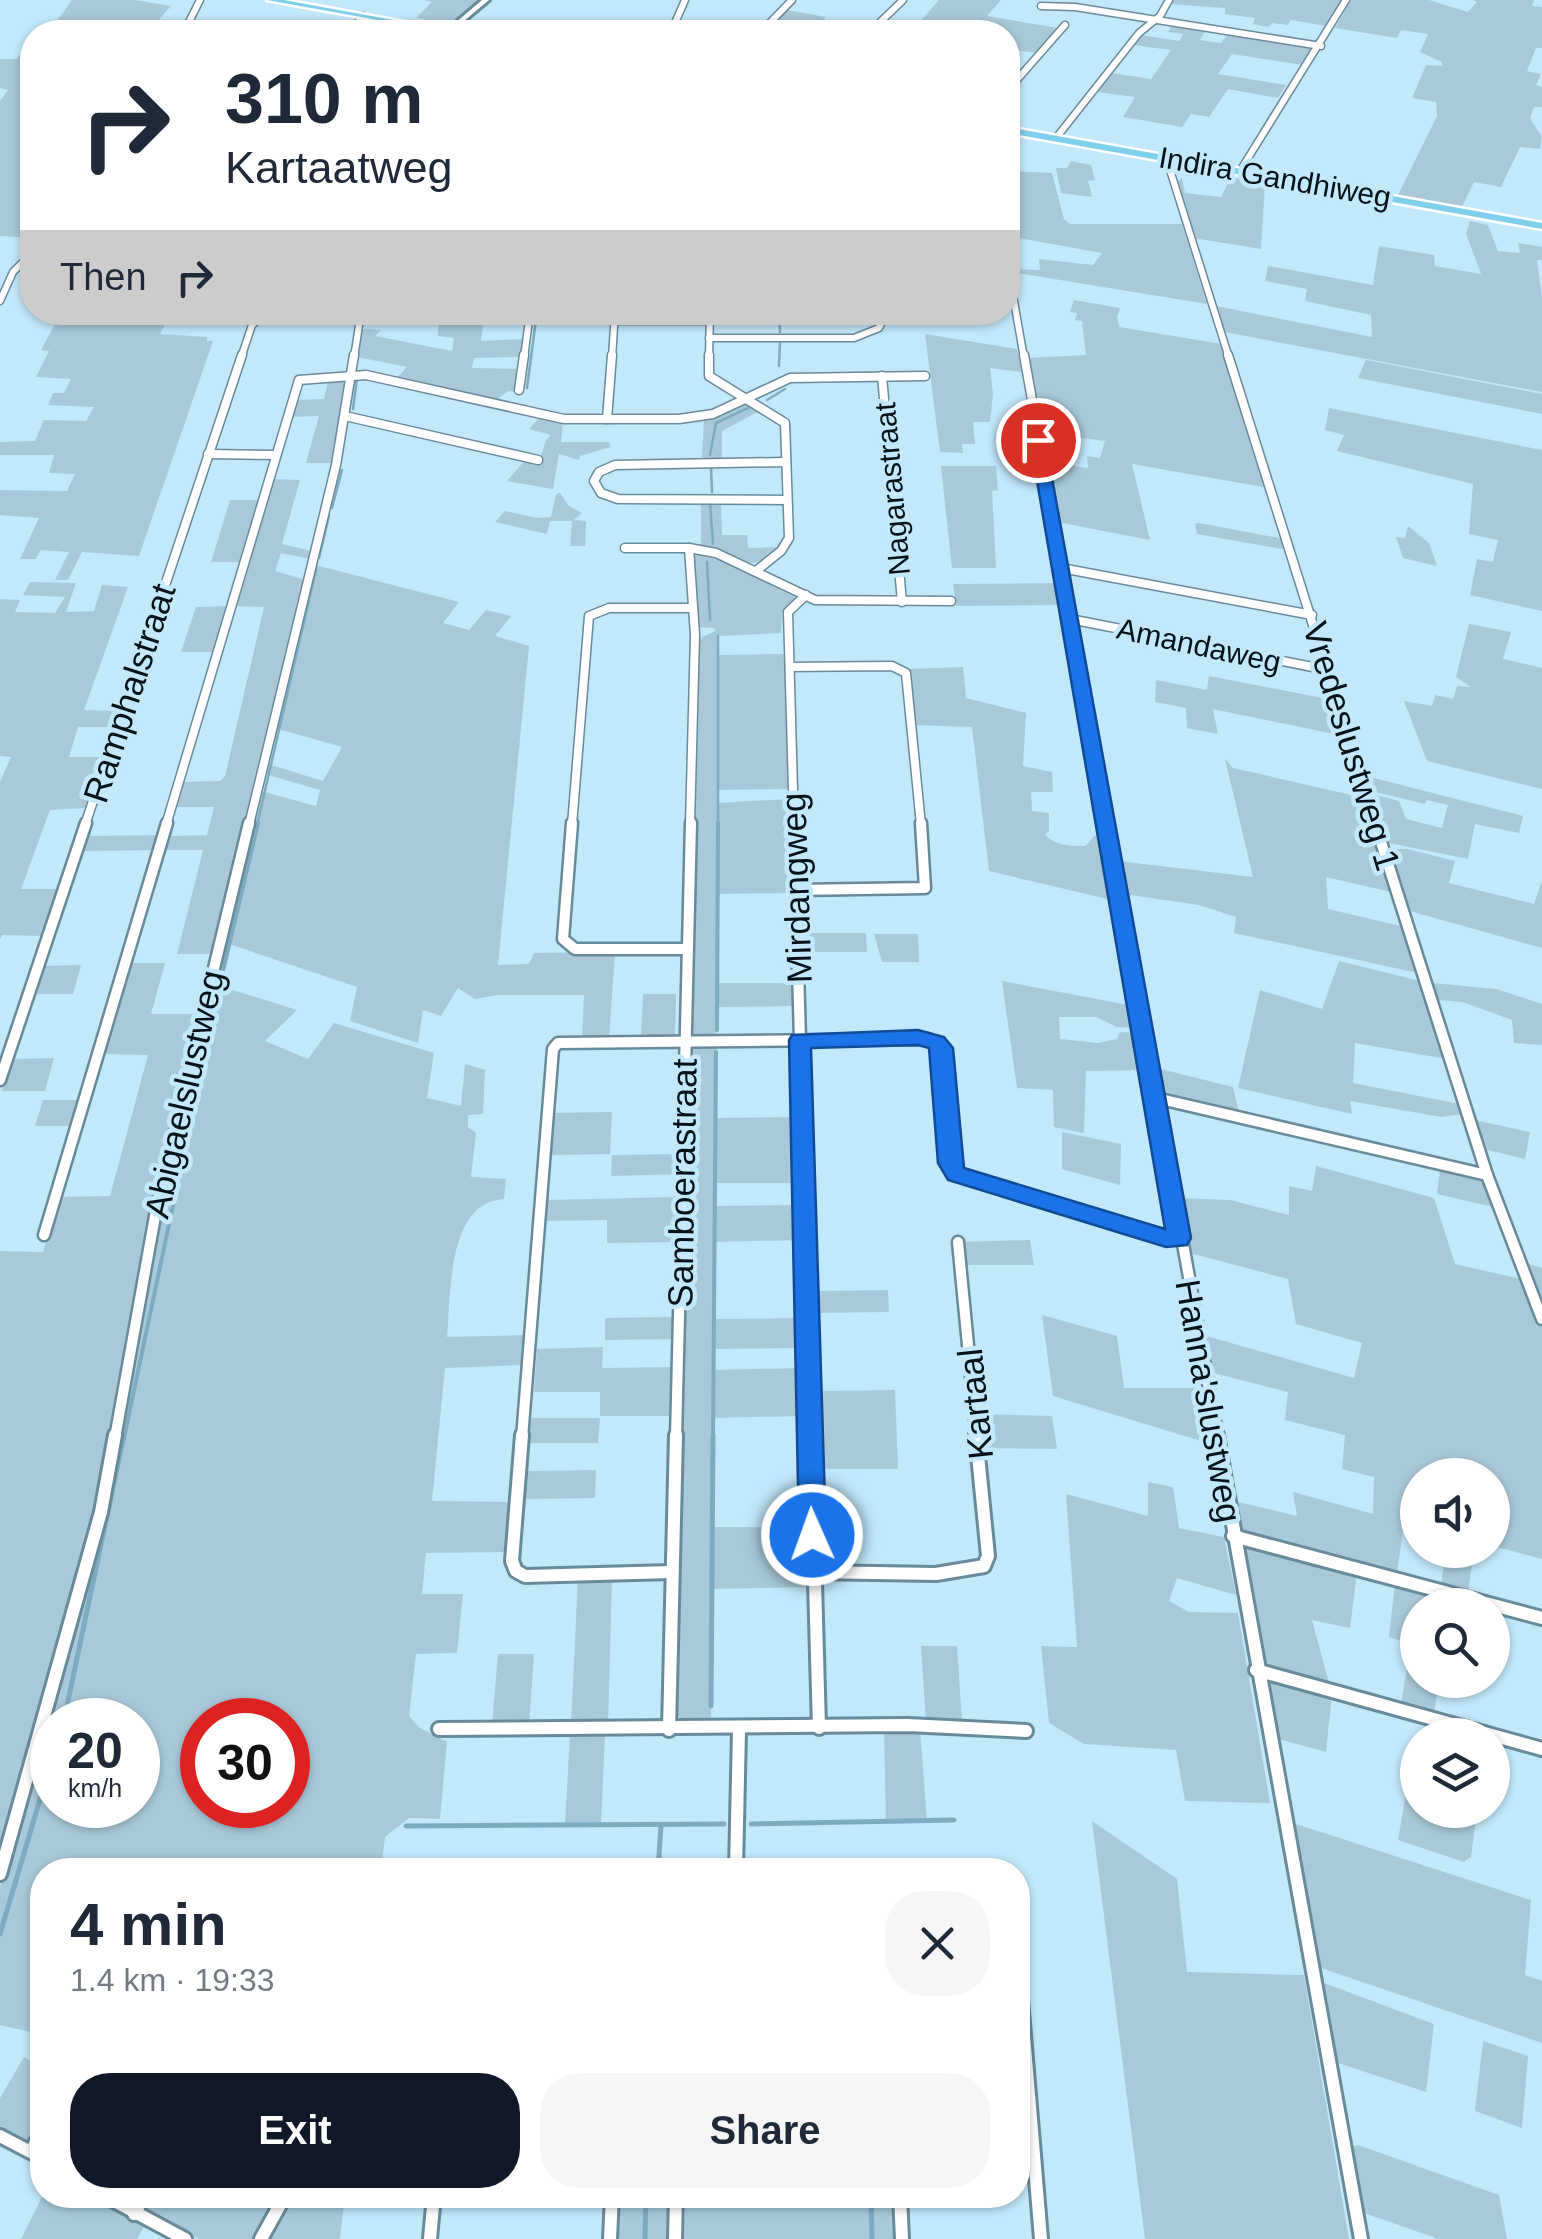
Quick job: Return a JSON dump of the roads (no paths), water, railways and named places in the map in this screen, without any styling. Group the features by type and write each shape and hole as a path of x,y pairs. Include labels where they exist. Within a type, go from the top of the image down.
{"main road":[{"path":"271,0 381,20"},
{"name":"Indira Gandhiweg","path":"1020,132 1174,164 1240,171 1542,226"}],"street":[{"path":"465,20 486,0"},
{"path":"773,20 792,0"},
{"path":"882,20 903,0"},
{"path":"1056,138 1160,16 1169,0"},
{"path":"1240,171 1346,0"},
{"path":"1041,6 1074,7 1321,46"},
{"path":"360,20 363,16"},
{"path":"1020,76 1064,25"},
{"name":"Vredeslustweg 1","path":"1174,164 1487,1176 1542,1319"},
{"path":"0,302 20,265"},
{"name":"Ramphalstraat","path":"0,1080 252,325"},
{"name":"Abigaelslustweg","path":"0,1874 101,1512 176,1120 313,564 345,416 359,325"},
{"path":"520,390 528,325"},
{"path":"607,419 614,325"},
{"path":"710,325 709,376 785,423 786,545 756,570"},
{"path":"709,338 854,338 880,325"},
{"name":"Hanna'slustweg","path":"1018,325 1256,1670 1361,2239"},
{"path":"44,1235 299,380 366,375 564,419 607,419 702,417 790,378 925,376"},
{"name":"Nagarastraat","path":"882,376 902,602"},
{"path":"345,416 538,460"},
{"path":"208,454 276,455"},
{"path":"785,462 614,464 599,472 594,481 601,493 618,499 787,500"},
{"path":"625,548 690,548 716,553 806,595 831,601 950,601"},
{"name":"Samboerastraat","path":"669,1730 695,634 690,548"},
{"path":"1061,568 1312,615"},
{"name":"Mirdangweg","path":"806,595 788,612 819,1728"},
{"path":"688,948 574,949 563,939 589,616 609,608 693,608"},
{"name":"Amandaweg","path":"1070,619 1328,670"},
{"path":"790,667 892,666 906,673 927,881 925,888 915,890 795,890"},
{"path":"672,1572 525,1576 516,1571 512,1562 554,1048 565,1041 918,1038 936,1043 942,1048 950,1163 956,1174 1166,1238 1179,1238"},
{"path":"1156,1098 1487,1176"},
{"name":"Kartaal","path":"814,1572 936,1574 984,1566 988,1556 982,1472 958,1242"},
{"path":"1234,1536 1542,1618"},
{"path":"1256,1670 1542,1749"},
{"path":"439,1729 739,1730 908,1724 1026,1731"},
{"path":"736,1858 739,1730"},
{"path":"1030,2107 1041,2239"},
{"path":"0,2136 30,2151"},
{"path":"124,2208 185,2239"},
{"path":"134,2214 137,2208"},
{"path":"262,2239 278,2208"},
{"path":"430,2239 433,2208"},
{"path":"610,2239 611,2208"},
{"path":"674,2239 675,2208"},
{"path":"901,2208 902,2239"}],"waterway":[{"path":"527,388 535,325"},
{"path":"780,325 780,332"},
{"path":"779,366 780,340"},
{"path":"353,409 357,378"},
{"path":"767,400 785,389"},
{"path":"710,455 716,423 752,406"},
{"path":"711,465 712,492"},
{"path":"332,508 342,470"},
{"path":"710,502 713,544"},
{"path":"319,558 329,516"},
{"path":"707,562 710,620"},
{"path":"257,825 316,570"},
{"path":"718,636 718,823"},
{"path":"223,971 258,823"},
{"path":"717,1030 718,823"},
{"path":"124,1438 219,987"},
{"path":"713,1438 716,1052"},
{"path":"69,1698 124,1435"},
{"path":"711,1706 713,1435"},
{"path":"751,1824 954,1820"},
{"path":"406,1826 724,1824"},
{"path":"659,1858 661,1825"},
{"path":"0,1934 31,1828"},
{"path":"645,2239 646,2208"},
{"path":"871,2208 872,2239"}]}
